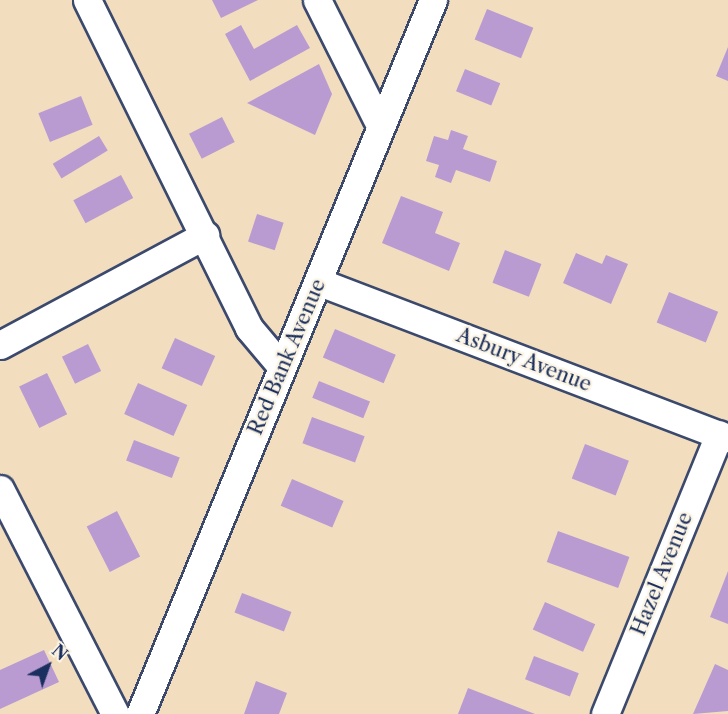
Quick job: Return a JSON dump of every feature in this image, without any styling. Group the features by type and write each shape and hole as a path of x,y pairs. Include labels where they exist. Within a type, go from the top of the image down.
{"street":[{"path":"87,0 205,234 249,328 281,366"},
{"path":"317,0 380,125"},
{"name":"Red Bank Avenue","path":"140,714 433,0"},
{"path":"0,345 205,234"},
{"name":"Asbury Avenue","path":"319,282 723,436"},
{"name":"Hazel Avenue","path":"605,714 723,436"},
{"path":"0,489 115,714"}],"building":[{"path":"212,0 258,0 221,18"},
{"path":"487,9 533,28 521,58 475,40"},
{"path":"241,25 254,49 297,25 310,48 250,81 225,34"},
{"path":"728,47 728,81 716,76"},
{"path":"319,64 332,94 315,135 247,103"},
{"path":"465,69 500,83 491,105 456,91"},
{"path":"81,96 93,125 50,142 38,113"},
{"path":"222,117 235,142 202,159 189,134"},
{"path":"451,130 468,136 463,149 497,161 490,182 456,170 451,183 435,177 439,165 426,161 434,136 448,140"},
{"path":"99,136 108,151 61,178 53,164"},
{"path":"121,175 133,198 86,223 73,200"},
{"path":"401,196 443,212 435,233 460,243 449,271 382,243"},
{"path":"257,214 284,223 275,250 248,242"},
{"path":"505,250 541,264 529,297 492,283"},
{"path":"576,253 602,264 606,255 628,264 611,304 563,283"},
{"path":"669,292 718,312 706,342 657,323"},
{"path":"335,329 396,355 384,383 323,358"},
{"path":"175,338 215,356 202,386 162,368"},
{"path":"88,344 101,371 75,384 62,357"},
{"path":"47,373 67,414 39,428 19,387"},
{"path":"319,381 370,402 363,418 312,398"},
{"path":"138,383 187,405 174,436 124,414"},
{"path":"312,417 365,436 355,462 302,443"},
{"path":"134,440 180,458 172,478 126,461"},
{"path":"585,444 629,461 616,495 572,479"},
{"path":"292,479 344,501 332,528 281,506"},
{"path":"117,511 140,556 110,572 87,526"},
{"path":"558,531 629,557 618,588 547,562"},
{"path":"728,571 728,624 710,617"},
{"path":"242,593 291,612 284,632 234,613"},
{"path":"545,602 595,624 583,652 533,629"},
{"path":"44,650 59,682 0,709 0,670"},
{"path":"534,656 579,673 570,697 525,679"},
{"path":"715,664 728,670 728,711 693,714"},
{"path":"256,681 287,693 279,714 244,714"},
{"path":"468,688 535,714 458,714"}]}
